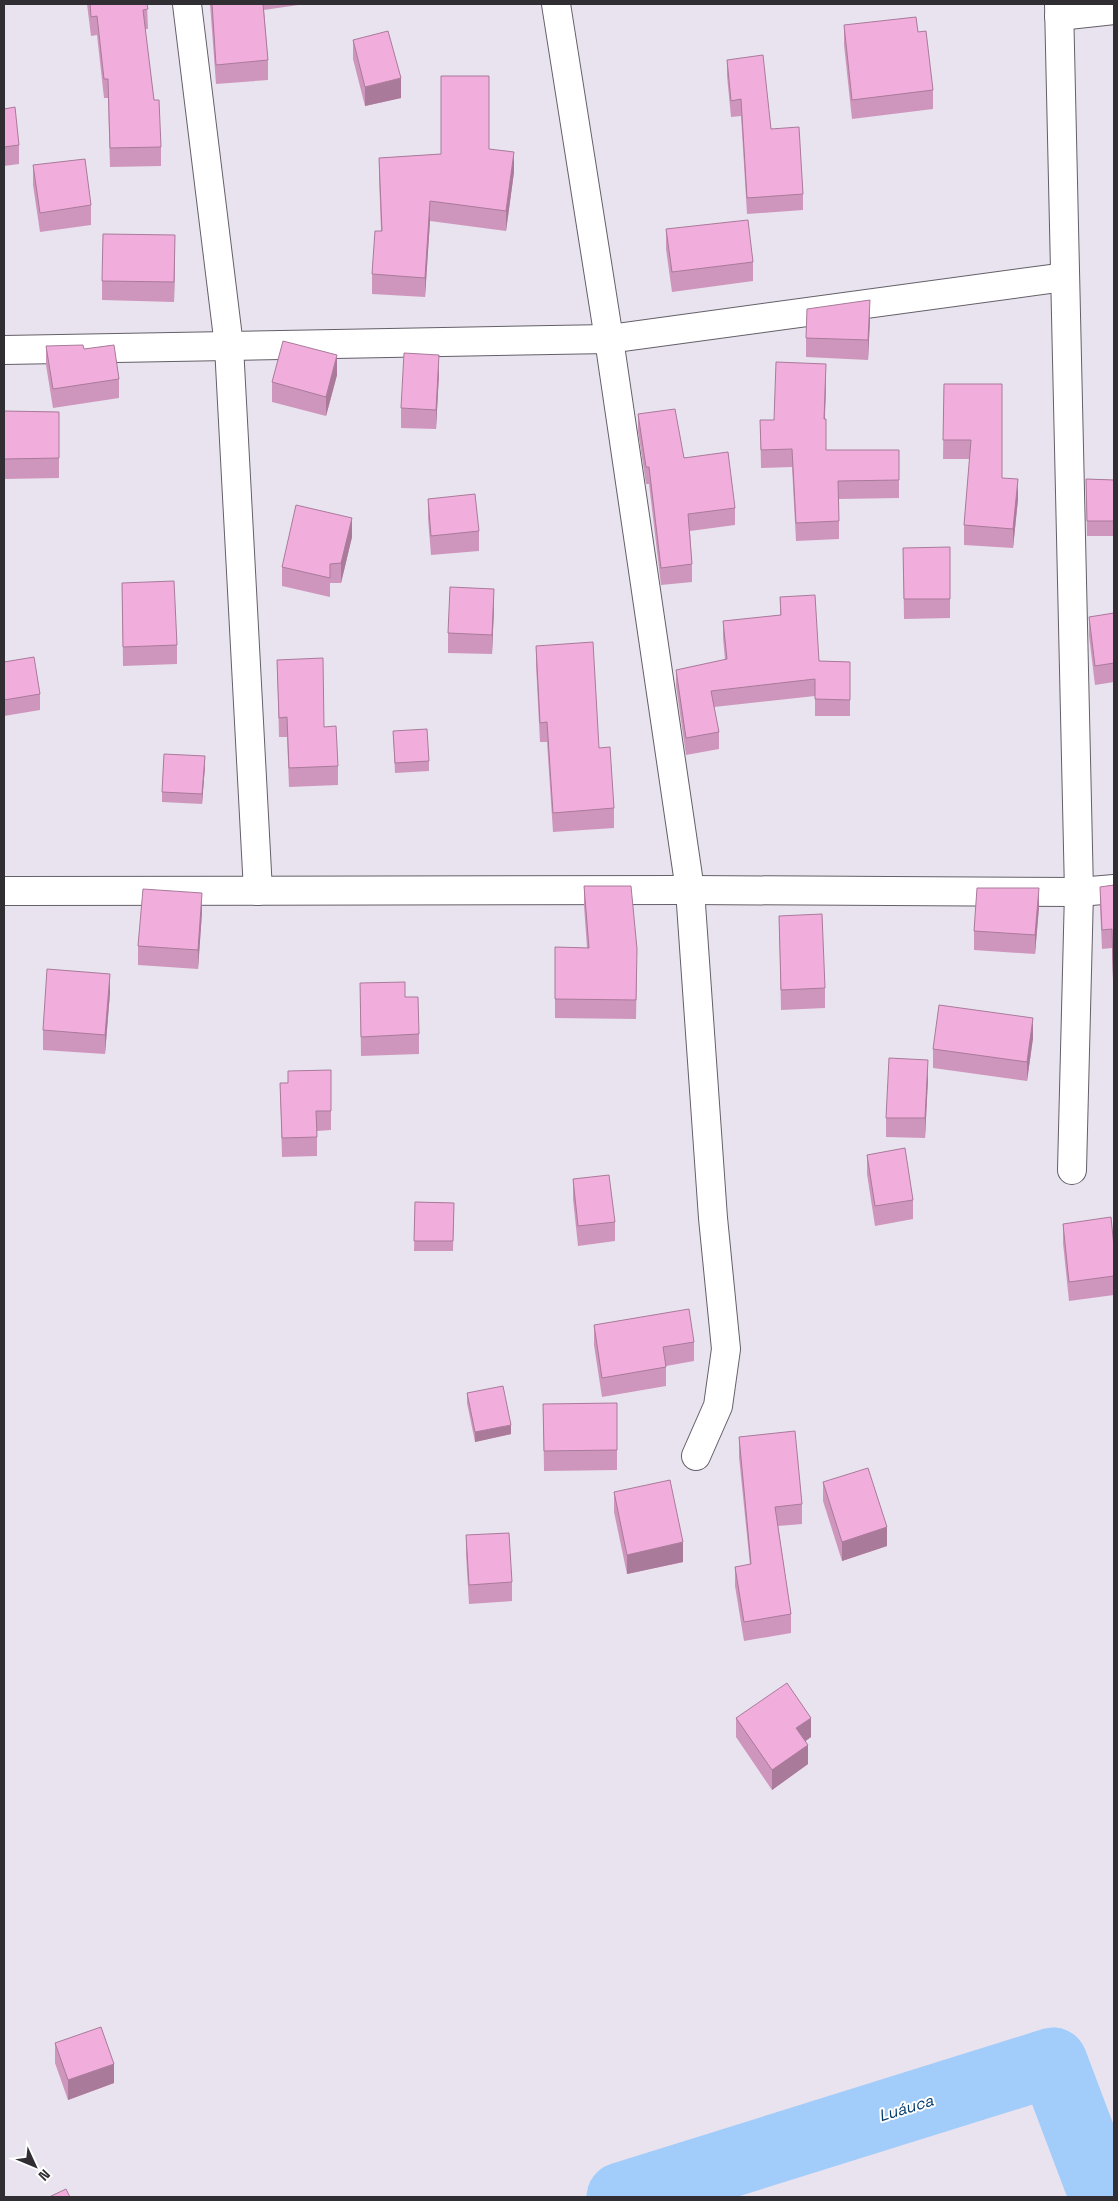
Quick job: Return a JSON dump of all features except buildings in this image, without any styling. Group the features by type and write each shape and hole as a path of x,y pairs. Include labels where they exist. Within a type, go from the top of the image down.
{"street":[{"path":"187,4 229,346 258,891"},
{"path":"556,4 609,339 690,890 714,1218 726,1350 718,1406 696,1456"},
{"path":"1072,1170 1079,892 1059,10 1114,10"},
{"path":"4,350 609,339 1065,277"},
{"path":"4,891 690,890 1079,892 1114,889"}],"waterway":[{"name":"Luáuca","path":"621,2197 1053,2062 1104,2197"}]}
